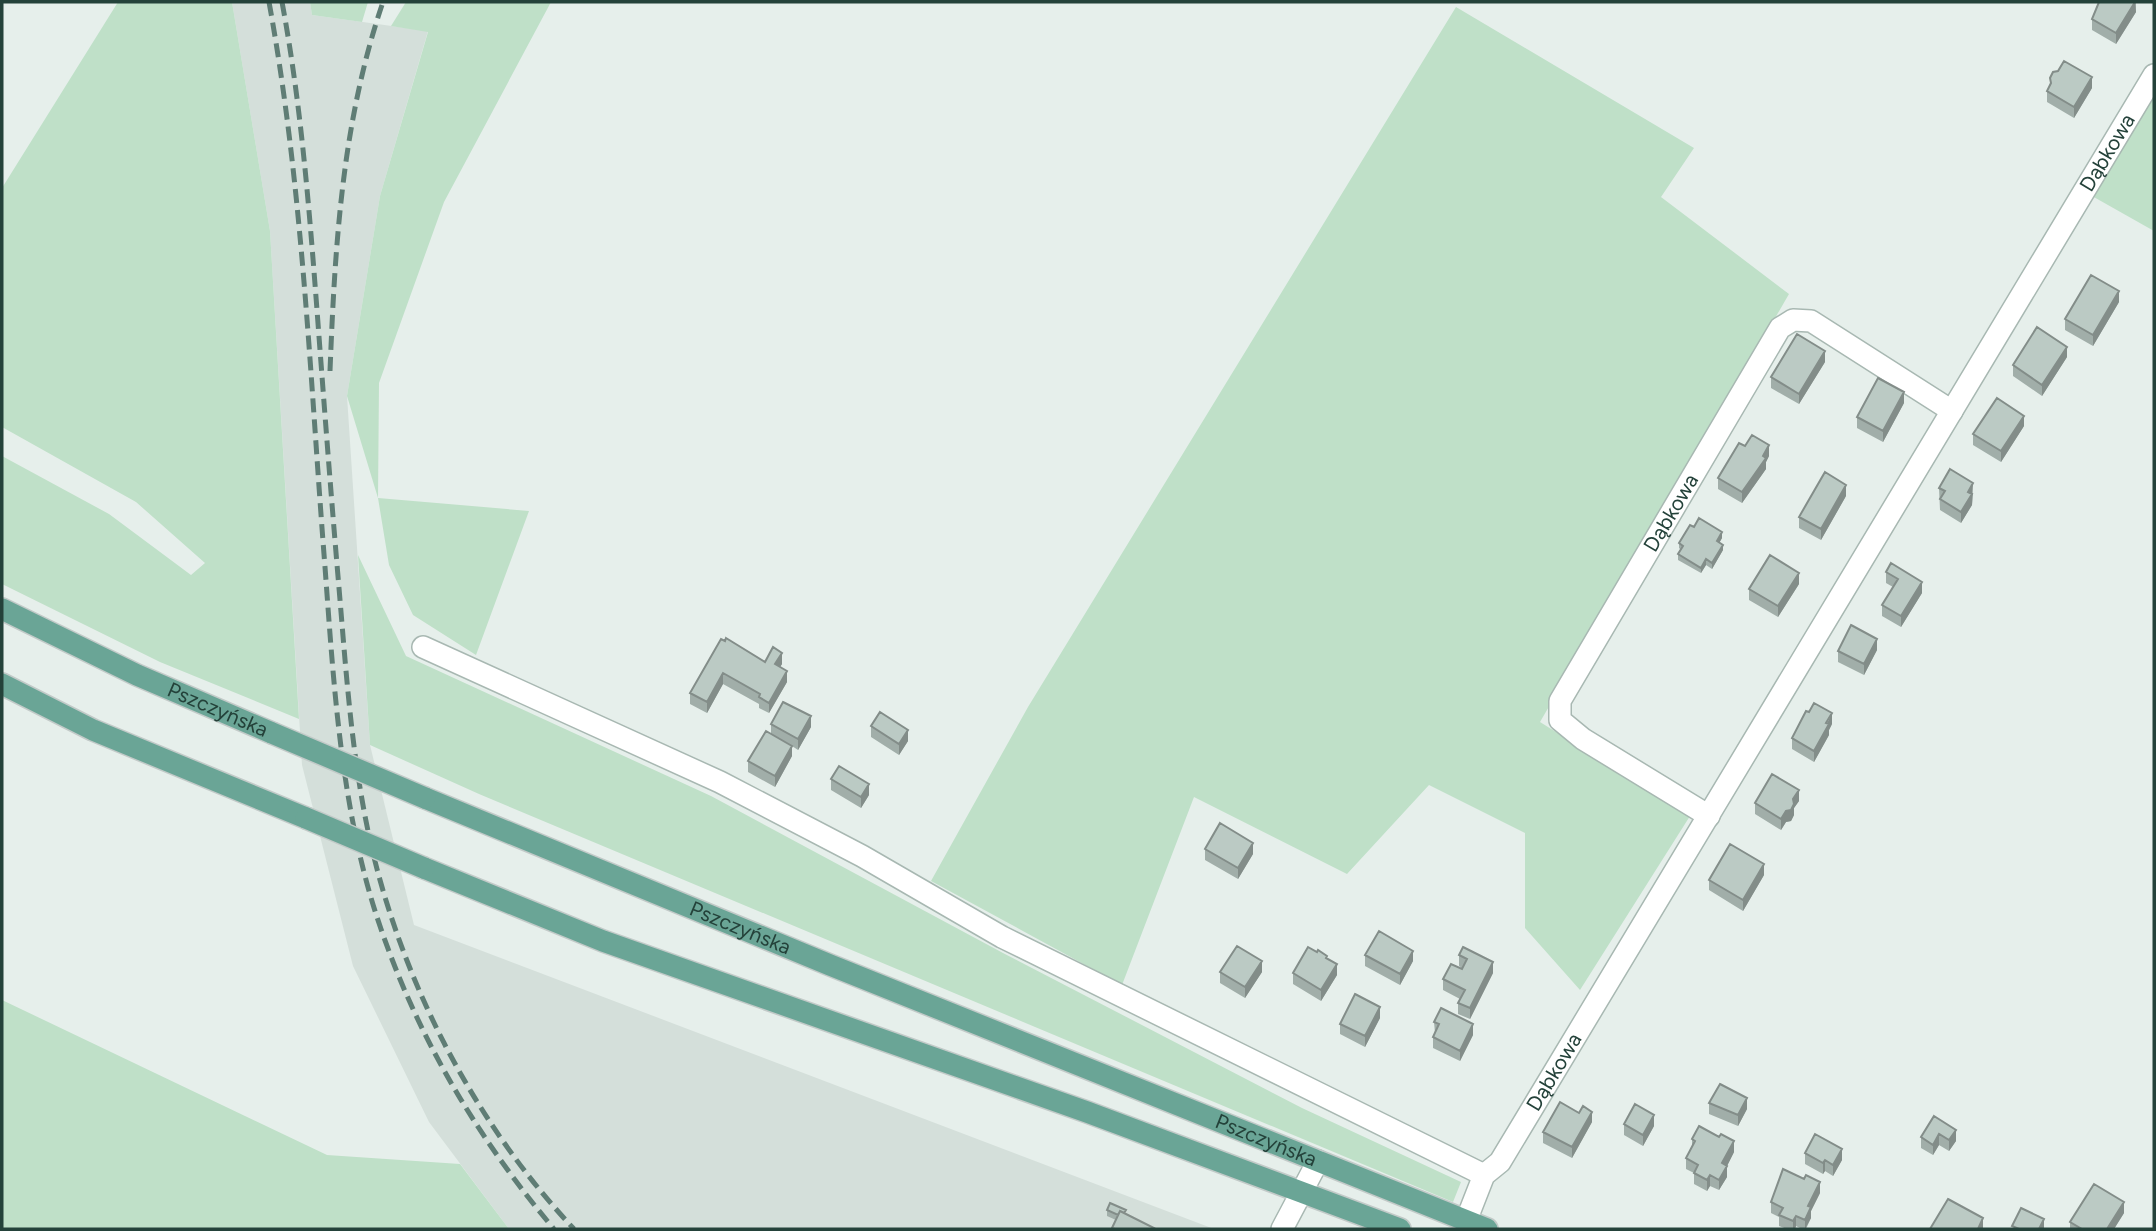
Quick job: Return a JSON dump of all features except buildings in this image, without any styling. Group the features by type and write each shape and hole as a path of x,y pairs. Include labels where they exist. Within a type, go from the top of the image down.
{"main road":[{"name":"Pszczyńska","path":"2,609 125,669 425,798 1487,1229"},
{"name":"Pszczyńska","path":"2,684 93,730 603,941 1087,1112 1400,1229"}],"street":[{"name":"Dąbkowa","path":"1466,1221 1484,1175 1500,1162 2154,75"},
{"name":"Dąbkowa","path":"1709,816 1583,739 1560,720 1560,701 1780,328 1793,320 1811,321 1952,411"},
{"path":"423,648 720,782 862,856 1002,937 1484,1175"},
{"path":"1282,1229 1318,1161"}],"shaded area":[{"path":"232,2 310,2 312,15 428,31 380,196 347,396 370,745 414,925 1214,1229 509,1229 429,1122 353,966 302,765 270,231"}],"green space":[{"path":"118,2 232,2 270,231 299,719 160,662 2,584 2,456 109,514 191,575 205,563 136,502 2,427 2,188"},
{"path":"310,2 368,2 362,22 312,15"},
{"path":"406,2 551,2 444,202 379,383 378,498 347,396 380,196 428,32 391,26"},
{"path":"1456,7 1694,148 1661,197 1789,294 1540,722 1690,816 1580,990 1525,928 1525,833 1429,785 1347,874 1194,797 1122,985 931,881 1028,707"},
{"path":"2154,90 2154,231 2092,196"},
{"path":"378,498 529,511 476,655 413,615 389,565"},
{"path":"358,555 406,656 711,796 1003,953 1302,1108 1461,1182 1453,1202 479,794 370,745"},
{"path":"2,1000 327,1155 460,1164 509,1229 2,1229"}],"railway":[{"path":"269,2 281,72 298,213 341,750 367,885 396,970 433,1049 476,1124 554,1229"},
{"path":"282,2 307,194 348,694 362,800 377,869 409,967 454,1061 509,1150 540,1191 574,1229"},
{"path":"330,371 343,184 358,93 383,2"}]}
